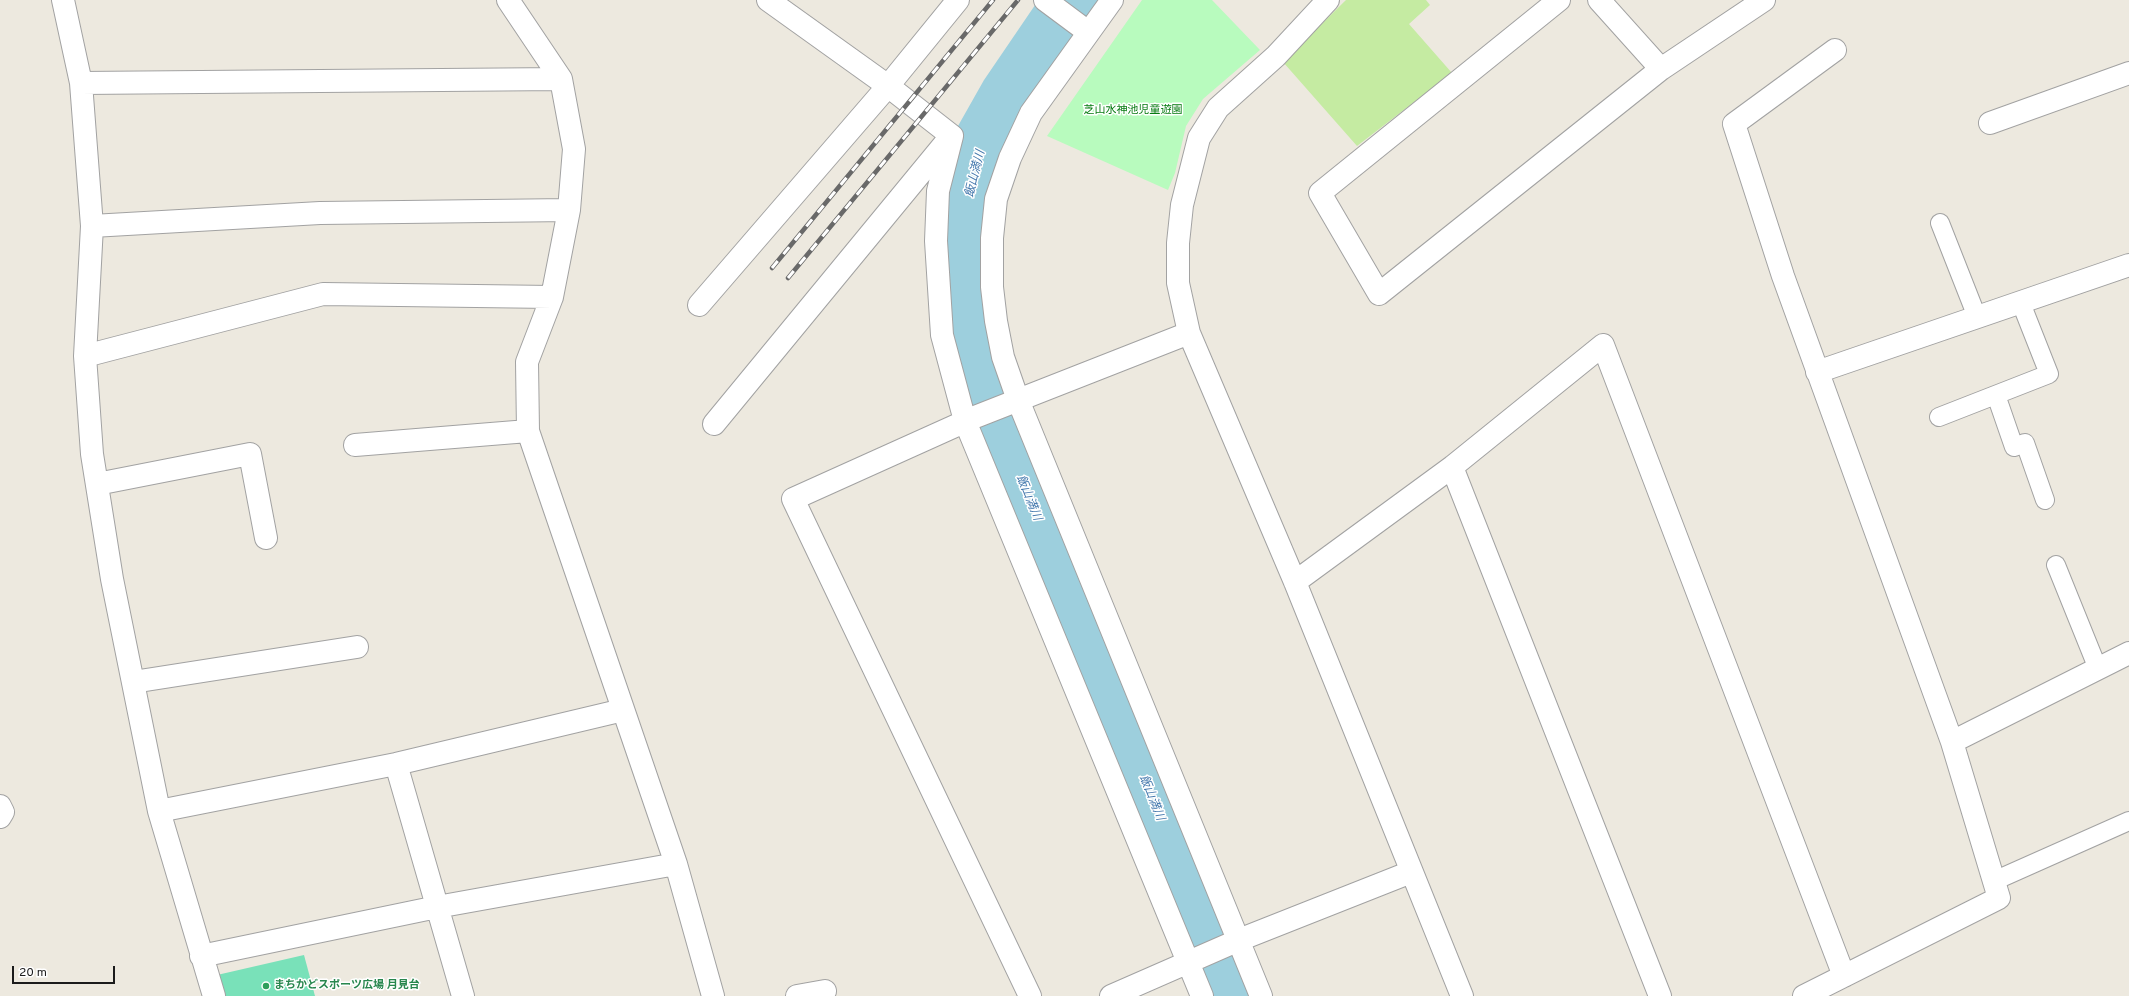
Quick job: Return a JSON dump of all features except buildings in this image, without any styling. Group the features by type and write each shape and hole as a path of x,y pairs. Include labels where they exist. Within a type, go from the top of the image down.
{"street":[{"path":"63,0 81,83 92,226 85,356 92,454 112,579 160,811 201,956 214,996"},
{"path":"508,0 562,79 574,148 569,210 552,298 527,362 528,431 676,864 712,996"},
{"path":"768,0 888,86 952,136"},
{"path":"699,305 888,86 958,0"},
{"path":"1112,0 1081,27 1031,113 1010,158 996,200 992,238 992,287 996,320 1011,403 1231,944 1261,996"},
{"path":"1328,0 1276,56 1218,108 1199,138 1184,198 1178,243 1178,283 1189,333 1295,582 1462,996"},
{"path":"1559,0 1320,193 1379,294 1661,69 1764,0"},
{"path":"1599,0 1661,69"},
{"path":"1049,3 1081,27"},
{"path":"1804,996 1999,898 1952,742 1783,276 1734,124 1835,50"},
{"path":"1990,123 2129,73"},
{"path":"81,83 562,79"},
{"path":"952,136 938,191 936,240 942,335 970,419 1193,959 1202,996"},
{"path":"714,424 952,136"},
{"path":"92,226 320,213 569,210"},
{"path":"1817,372 2129,266"},
{"path":"85,356 323,294 552,298"},
{"path":"1030,996 794,499 970,419 1189,333"},
{"path":"1295,582 1452,467 1603,345 1844,976"},
{"path":"355,445 528,431"},
{"path":"97,484 250,454 266,538"},
{"path":"1452,467 1660,996"},
{"path":"133,682 357,647"},
{"path":"1952,742 2129,653"},
{"path":"160,811 396,764 623,710"},
{"path":"396,764 463,996"},
{"path":"0,806 3,812 0,817"},
{"path":"201,956 437,907 676,864"},
{"path":"1110,996 1193,959 1411,872"},
{"path":"797,996 825,991"}],"lane":[{"path":"1940,223 1977,317"},
{"path":"1939,417 2049,374 2021,303"},
{"path":"1996,395 2014,446 2025,443 2045,500"},
{"path":"2056,565 2098,669"},
{"path":"1994,881 2129,822"}],"green space":[{"name":"芝山水神池児童遊園","path":"1142,0 1212,0 1260,50 1203,99 1186,126 1175,173 1168,190 1047,136"},
{"path":"1346,0 1426,0 1430,5 1409,24 1452,73 1357,146 1283,62"},
{"name":"まちかどスポーツ広場 月見台","path":"304,955 315,996 222,996 217,975"}],"waterway":[{"name":"飯山満川","path":"1076,0 1010,97 984,143 969,190 964,281 967,326 991,406 1232,996"}],"railway":[{"path":"772,268 993,0"},
{"path":"788,278 1018,0"}],"place":[{"name":"まちかどスポーツ広場 月見台","path":"266,986"}]}
